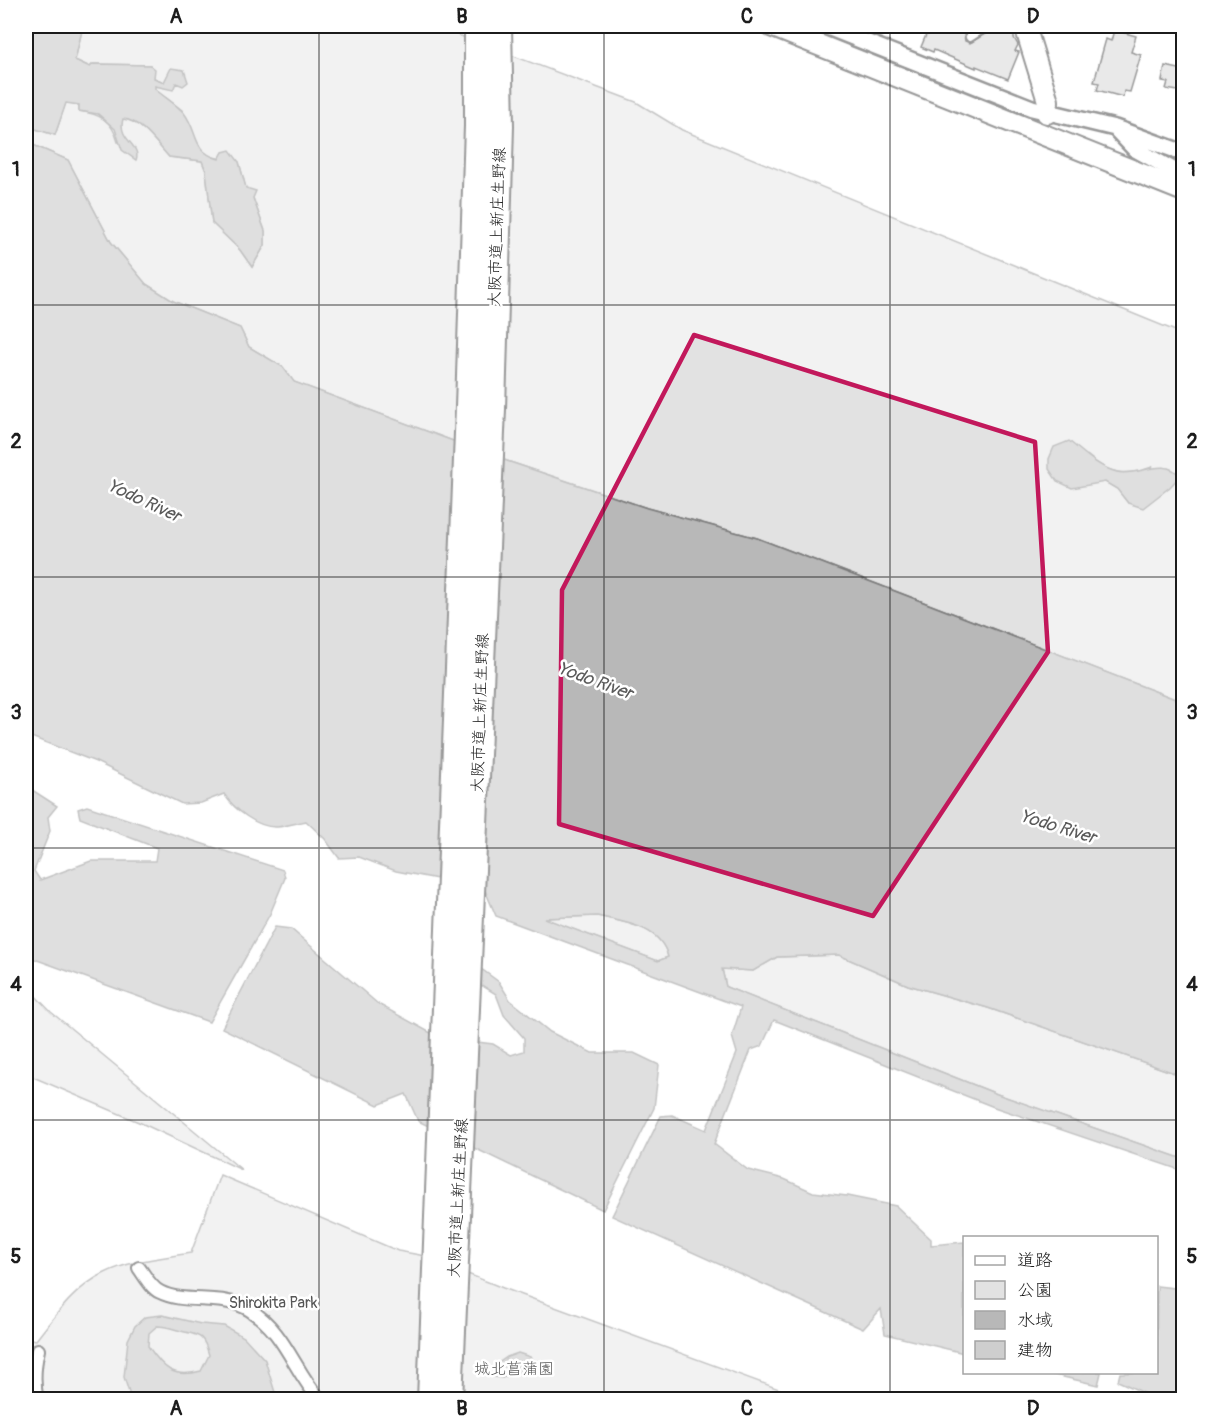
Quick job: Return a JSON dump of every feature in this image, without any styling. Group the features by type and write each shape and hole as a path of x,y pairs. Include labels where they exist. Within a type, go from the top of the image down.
{"main road":[{"name":"大阪市道上新庄生野線","path":"431,1400 470,395 478,126 478,26"},
{"name":"大阪市道上新庄生野線","path":"449,1400 492,409 500,126 498,26"}],"street":[{"path":"771,26 1184,191"},
{"path":"825,26 1014,102 1047,113 1115,128 1184,153"},
{"path":"1026,26 1048,101 1047,113"},
{"path":"1115,128 1135,149 1184,176"},
{"path":"139,1268 159,1292 230,1302 247,1308 268,1322 307,1385 320,1400"},
{"path":"37,1400 30,1365 38,1350"}],"lane":[{"path":"970,37 987,26"}],"highlighted area":[{"path":"694,335 1035,442 1048,652 873,916 559,824 562,590"}],"green space":[{"path":"83,26 434,26 636,102 682,130 1183,334 1183,702 757,538 647,508 507,461 294,382 283,367 249,347 240,328 173,301 146,284 111,242 68,160 26,142 26,126 55,135 66,102 79,105 79,111 104,119 109,123 118,142 126,140 120,126 122,119 129,120 148,133 169,157 202,161 206,171 212,223 240,250 252,267 265,245 265,231 253,198 246,189 239,162 207,156 198,145 182,110 154,89 155,86 188,82 164,82 154,78 150,65 93,64 90,67 75,60","holes":["1087,455 1110,470 1126,473 1152,467 1128,503 1117,489 1105,482"]},
{"path":"597,916 629,923 650,932 658,938 668,957 658,961 542,918"},
{"path":"839,955 908,985 988,1008 1183,1076 1183,1159 997,1094 726,987 722,969 753,971 777,957"},
{"path":"26,986 51,1012 242,1170 141,1123 26,1074"},
{"name":"Shirokita Park","path":"220,1175 398,1251 420,1255 503,1288 806,1399 26,1400 26,1338 36,1340 75,1294 105,1273 136,1262 191,1253"}],"water":[{"path":"26,26 83,26 75,60 90,67 93,64 150,65 155,69 154,78 164,82 171,68 184,70 188,82 183,86 176,83 173,90 155,86 155,89 184,113 200,146 210,156 219,159 223,152 230,150 239,162 246,188 256,191 253,198 265,231 265,245 252,267 240,250 212,223 206,171 202,161 169,157 142,128 130,120 123,119 123,132 136,150 136,160 122,150 115,129 98,114 79,111 79,105 66,103 55,135 26,126"},
{"name":"Yodo River","path":"26,142 68,160 111,242 146,284 173,301 240,328 249,347 283,367 294,382 507,461 647,508 757,538 1183,702 1183,1076 988,1008 908,985 839,955 777,957 753,971 722,969 726,987 997,1094 1183,1159 1183,1171 994,1107 774,1020 762,1046 751,1050 714,1144 748,1170 784,1179 813,1192 896,1206 931,1239 931,1245 963,1242 963,1353 885,1334 881,1309 863,1329 612,1216 661,1116 672,1115 706,1130 737,1053 732,1036 741,1007 496,916 484,888 396,871 359,857 339,858 325,839 306,821 277,827 262,824 240,811 224,794 201,803 182,804 96,762 26,735","holes":["597,916 629,923 658,938 668,957 658,961 544,918"]},
{"path":"1069,441 1110,470 1125,473 1159,467 1174,470 1180,476 1143,508 1128,503 1117,489 1105,482 1072,488 1057,481 1049,469 1049,459 1054,447"},
{"path":"26,786 57,806 48,817 50,831 34,871 40,880 91,861 155,861 157,848 80,818 78,809 87,806 283,870 285,878 270,914 209,1022 26,956"},
{"path":"275,927 291,929 378,1004 438,1037 493,1044 511,1055 524,1051 524,1038 504,1015 496,994 452,967 454,949 499,982 510,1000 550,1032 592,1053 634,1053 659,1065 654,1108 603,1210 418,1121 406,1094 378,1105 222,1028"},
{"path":"1158,1286 1183,1289 1183,1399 1157,1399 1118,1381 1120,1374 1158,1374"},
{"path":"162,1315 201,1324 224,1326 244,1337 265,1360 277,1399 131,1399 124,1377 128,1340 135,1326 145,1317","holes":["157,1326 193,1334 203,1339 209,1355 201,1371 183,1374 164,1366 148,1346 149,1333"]},
{"path":"518,1353 532,1360 528,1370 502,1378 495,1377 497,1364"},
{"path":"1050,1374 1101,1374 1098,1385"}],"building":[{"path":"942,26 977,26 964,35 965,41 970,43 990,31 993,26 1002,26 1014,31 1014,38 1018,45 1015,51 1019,52 1008,79 921,47 926,35"},
{"path":"1114,30 1136,36 1131,52 1141,55 1130,92 1124,91 1123,97 1097,90 1099,83 1094,82 1106,39 1111,41"},
{"path":"1165,66 1184,70 1184,92 1166,89 1168,82 1162,81"}],"park label":[{"name":"城北菖蒲園","path":"514,1369"}]}
